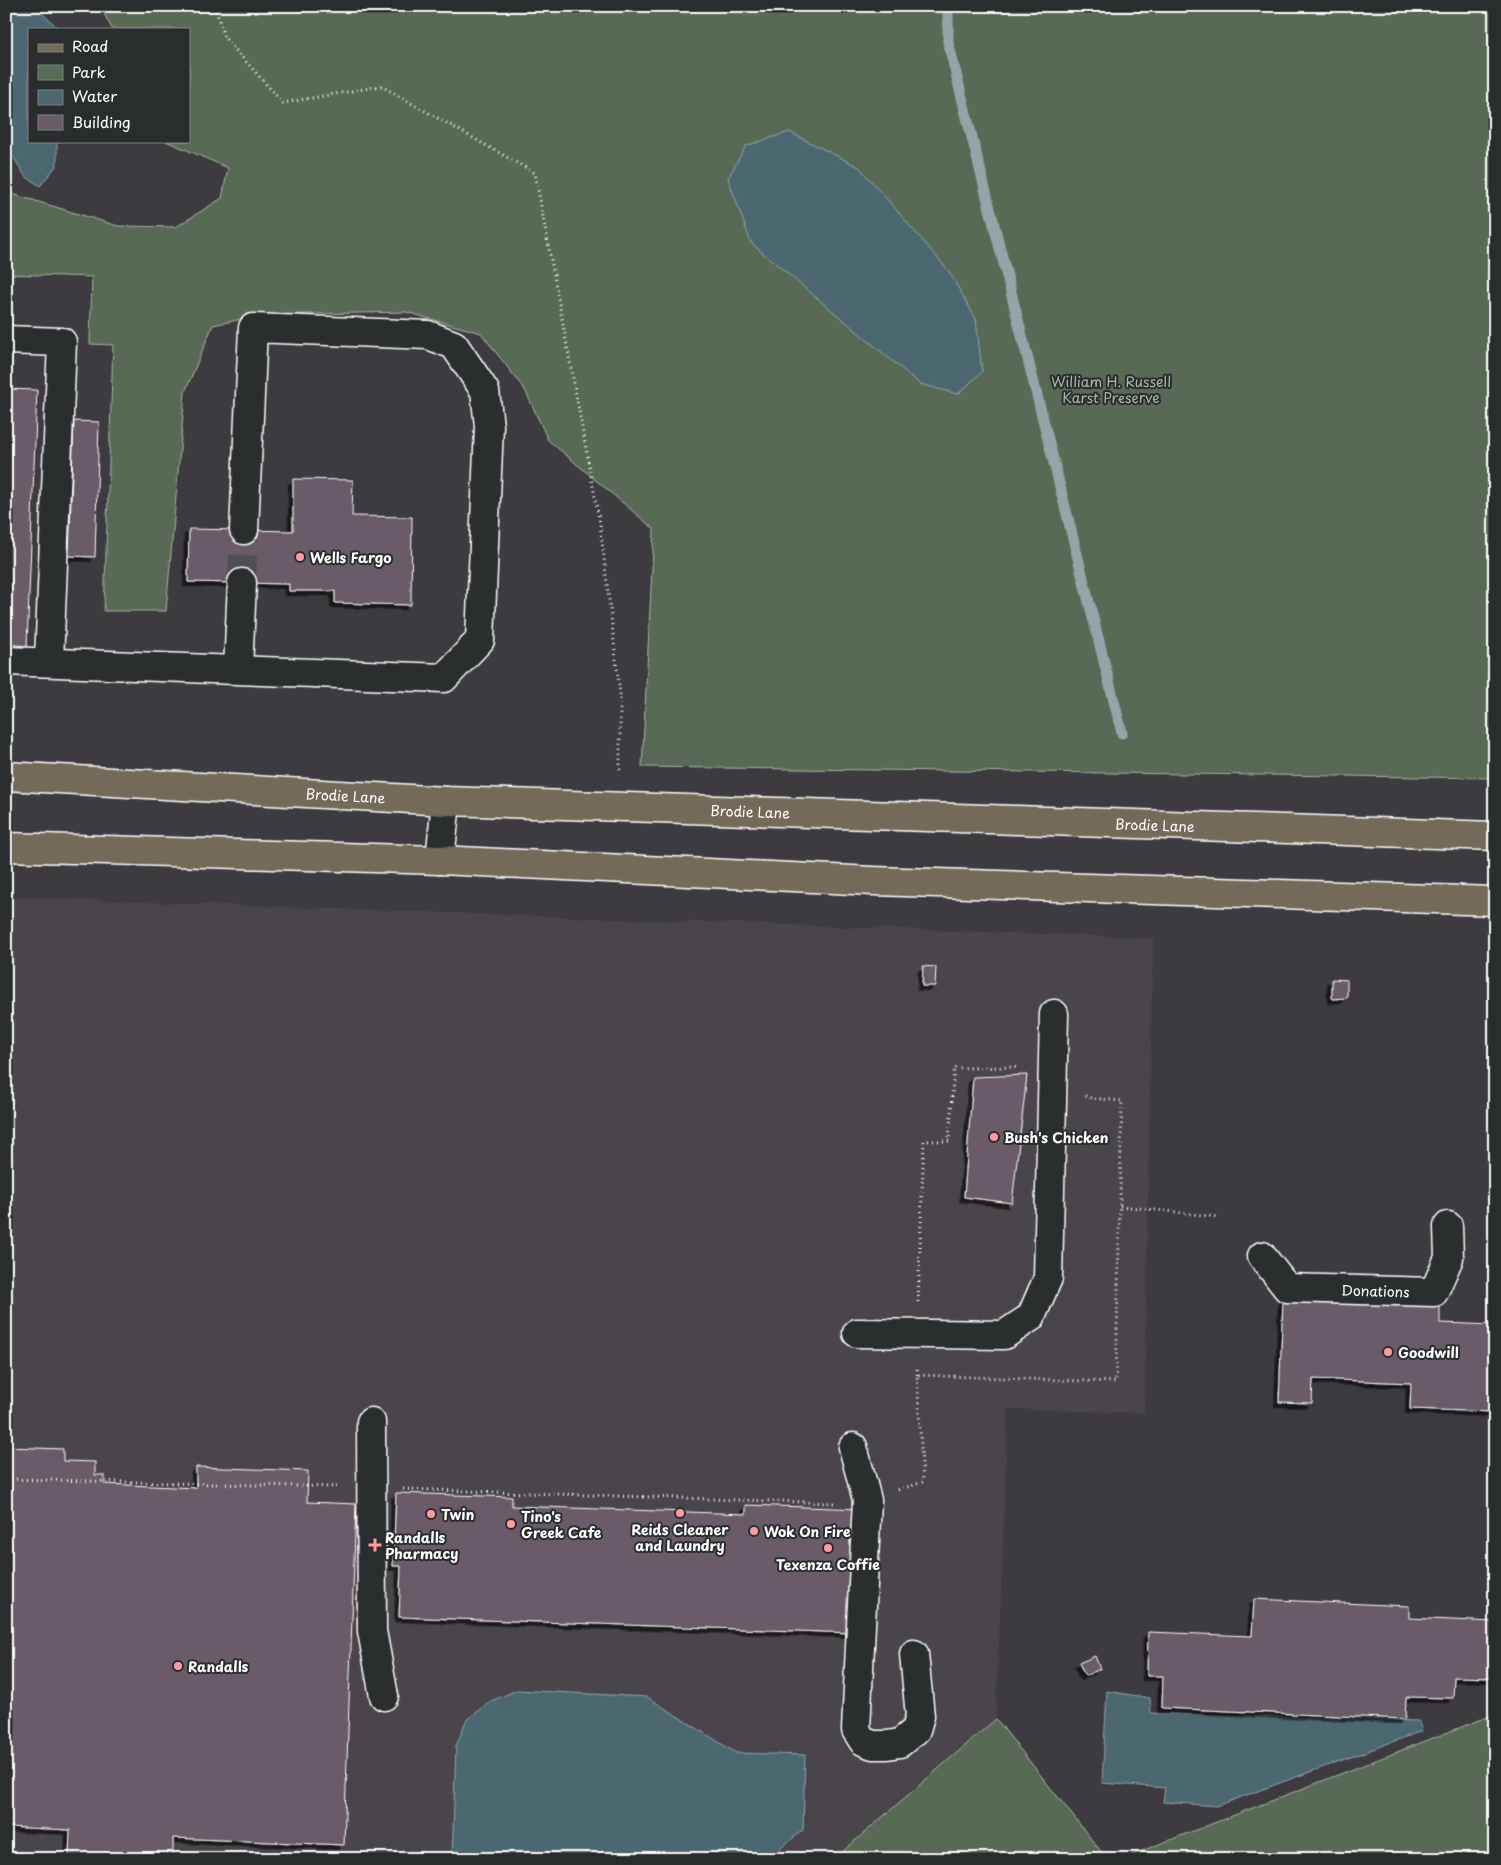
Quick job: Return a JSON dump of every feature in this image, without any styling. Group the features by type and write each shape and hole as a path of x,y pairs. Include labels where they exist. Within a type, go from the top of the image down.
{"main road":[{"name":"Brodie Lane","path":"6,776 446,801 1495,836"},
{"path":"6,848 440,860 873,881 1495,901"}],"lane":[{"path":"6,661 444,678 480,640 489,426 485,391 454,345 428,335 253,328 244,530"},
{"path":"6,340 62,342 49,662"},
{"path":"238,669 242,583"},
{"path":"440,860 446,801"},
{"path":"857,1333 1004,1335 1031,1317 1048,1278 1054,1014"},
{"name":"Donations","path":"1262,1256 1287,1288 1434,1292 1448,1258 1448,1226"},
{"path":"372,1422 372,1631 384,1696"},
{"path":"853,1447 867,1500 856,1730 863,1741 880,1745 900,1743 916,1730 920,1716 914,1654"}],"path":[{"path":"215,6 224,37 283,103 381,86 535,173 600,524 620,693 620,773"},
{"path":"6,1479 858,1503 922,1482 917,1375 924,1141 949,1140 954,1068 1014,1067 1091,1098 1122,1101 1116,1382 917,1375"},
{"path":"1120,1206 1219,1217"}],"shaded area":[{"path":"6,897 1153,938 1144,1413 1008,1409 996,1719 834,1859 6,1859"}],"green space":[{"name":"William H. Russell Karst Preserve","path":"100,6 1495,6 1495,778 642,767 654,529 548,440 525,390 481,333 406,312 262,315 213,325 185,392 166,611 104,611 113,345 90,344 92,277 6,274 6,192 118,226 176,227 222,198 228,168 168,142 190,142 190,28 111,28"},
{"path":"1495,1714 1495,1859 1121,1859"},
{"path":"996,1719 1107,1859 834,1859"}],"water":[{"path":"6,7 37,8 58,28 28,28 28,142 57,142 57,165 40,186 25,176 6,145"},
{"path":"789,132 859,167 948,270 976,319 982,372 958,394 920,384 751,243 728,178 746,146"},
{"path":"517,1690 647,1697 736,1753 805,1755 803,1830 767,1859 452,1859 456,1746 466,1721 491,1701"},
{"path":"1107,1691 1150,1698 1151,1713 1419,1721 1422,1731 1217,1806 1163,1802 1165,1788 1102,1783"}],"building":[{"path":"6,389 37,390 27,646 6,644"},
{"path":"74,421 99,422 95,557 69,556"},
{"name":"Wells Fargo","path":"293,479 353,480 352,516 412,517 411,605 335,603 335,591 289,591 289,584 188,582 189,529 293,531"},
{"path":"923,966 936,967 935,986 922,986"},
{"path":"1332,979 1347,980 1347,998 1332,999"},
{"name":"Bush's Chicken","path":"1027,1075 1012,1203 964,1197 973,1077"},
{"name":"Goodwill","path":"1336,1275 1394,1277 1394,1304 1440,1305 1440,1323 1495,1325 1495,1412 1410,1409 1411,1383 1313,1379 1312,1403 1279,1402 1283,1299 1336,1301"},
{"name":"Randalls","path":"6,1447 63,1449 63,1461 95,1462 95,1475 104,1475 104,1484 196,1488 196,1467 308,1471 307,1502 356,1504 344,1845 173,1838 173,1859 69,1859 70,1830 6,1827"},
{"path":"396,1493 512,1497 512,1506 746,1514 746,1505 862,1509 853,1633 399,1617 401,1566 393,1566"},
{"path":"1254,1599 1409,1606 1409,1618 1495,1622 1495,1678 1454,1677 1453,1698 1406,1697 1405,1719 1162,1708 1163,1676 1147,1676 1148,1632 1252,1636"},
{"path":"1095,1656 1100,1669 1085,1676 1079,1663"}],"waterway":[{"path":"948,6 948,42 1122,733"}],"tunnel":[{"path":"242,583 244,530"}],"place":[{"name":"Wells Fargo","path":"300,557"},
{"name":"Bush's Chicken","path":"994,1137"},
{"name":"Goodwill","path":"1388,1352"},
{"name":"Reids Cleaner and Laundry","path":"680,1513"},
{"name":"Twin","path":"431,1514"},
{"name":"Tino's Greek Cafe","path":"511,1524"},
{"name":"Wok On Fire","path":"754,1531"},
{"name":"Randalls Pharmacy","path":"375,1545"},
{"name":"Texenza Coffie","path":"828,1548"},
{"name":"Randalls","path":"178,1666"}]}
